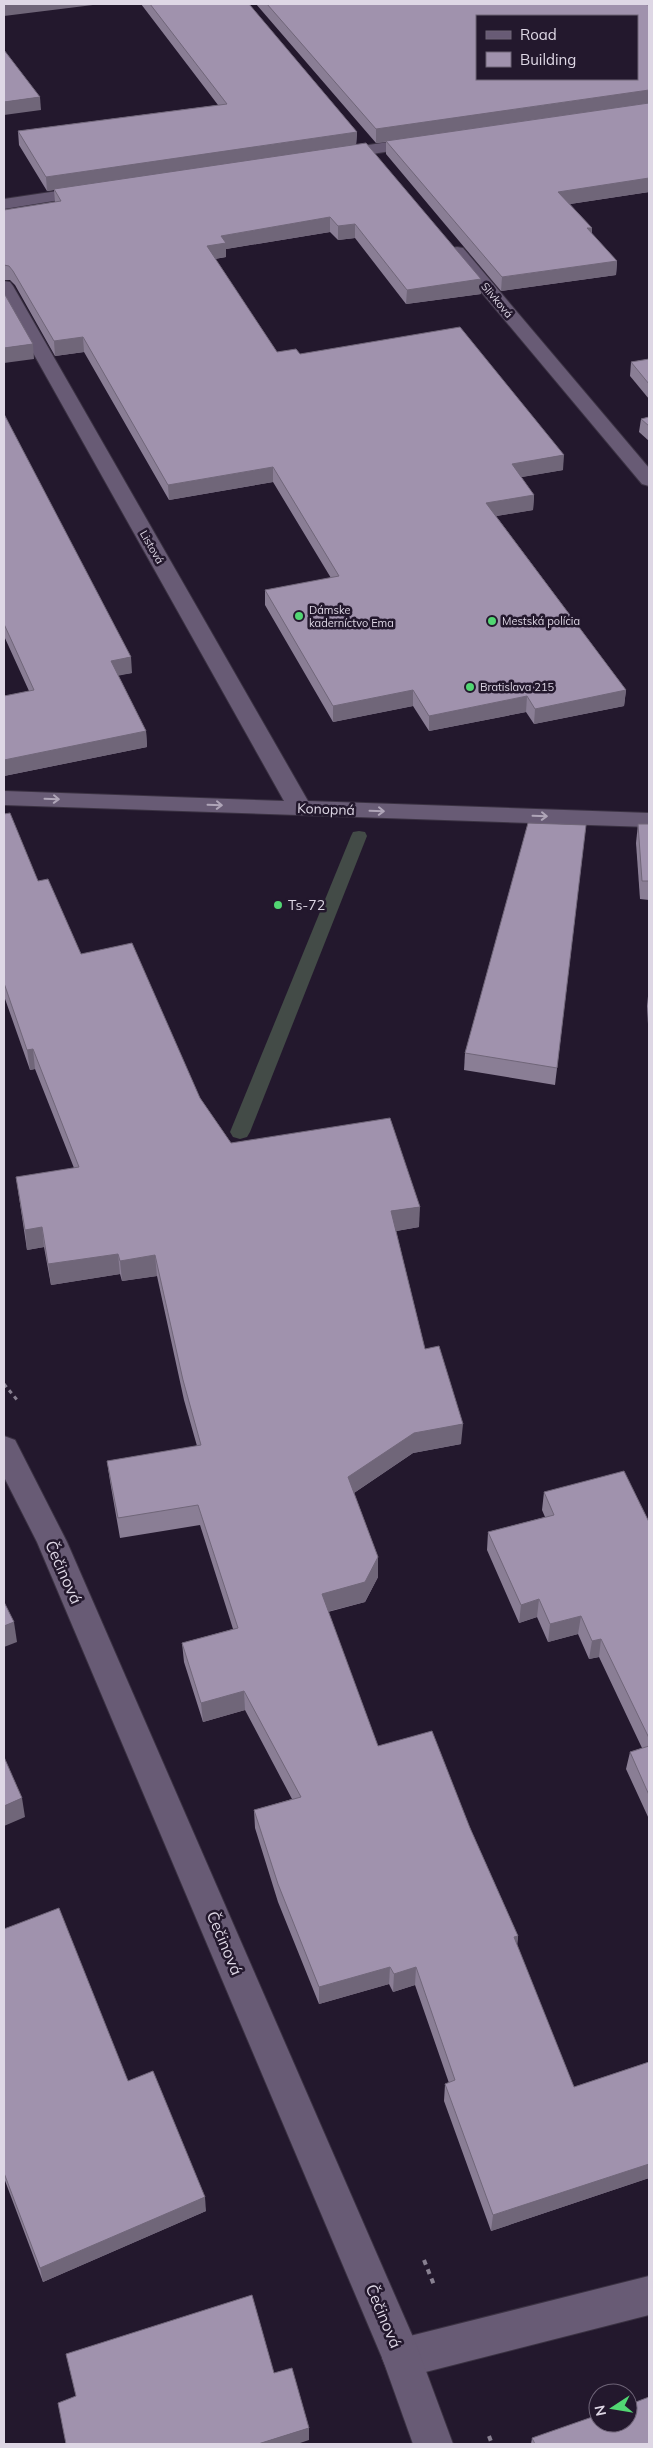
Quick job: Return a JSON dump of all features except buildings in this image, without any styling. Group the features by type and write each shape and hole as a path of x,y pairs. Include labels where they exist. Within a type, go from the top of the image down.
{"street":[{"path":"359,136 384,165"},
{"path":"322,157 438,140"},
{"path":"4,204 110,188"},
{"name":"Slivková","path":"447,240 649,480"},
{"name":"Listová","path":"4,286 300,808"},
{"name":"Konopná","path":"4,798 649,820"},
{"name":"Čečinová","path":"4,1448 52,1542 402,2358 433,2444"},
{"path":"402,2358 649,2296"}],"waterway":[{"path":"240,1132 359,836"}],"place":[{"name":"Dámske kaderníctvo Ema","path":"299,616"},
{"name":"Mestská polícia","path":"492,621"},
{"name":"Bratislava 215","path":"470,687"},
{"name":"Ts-72","path":"278,905"}]}
